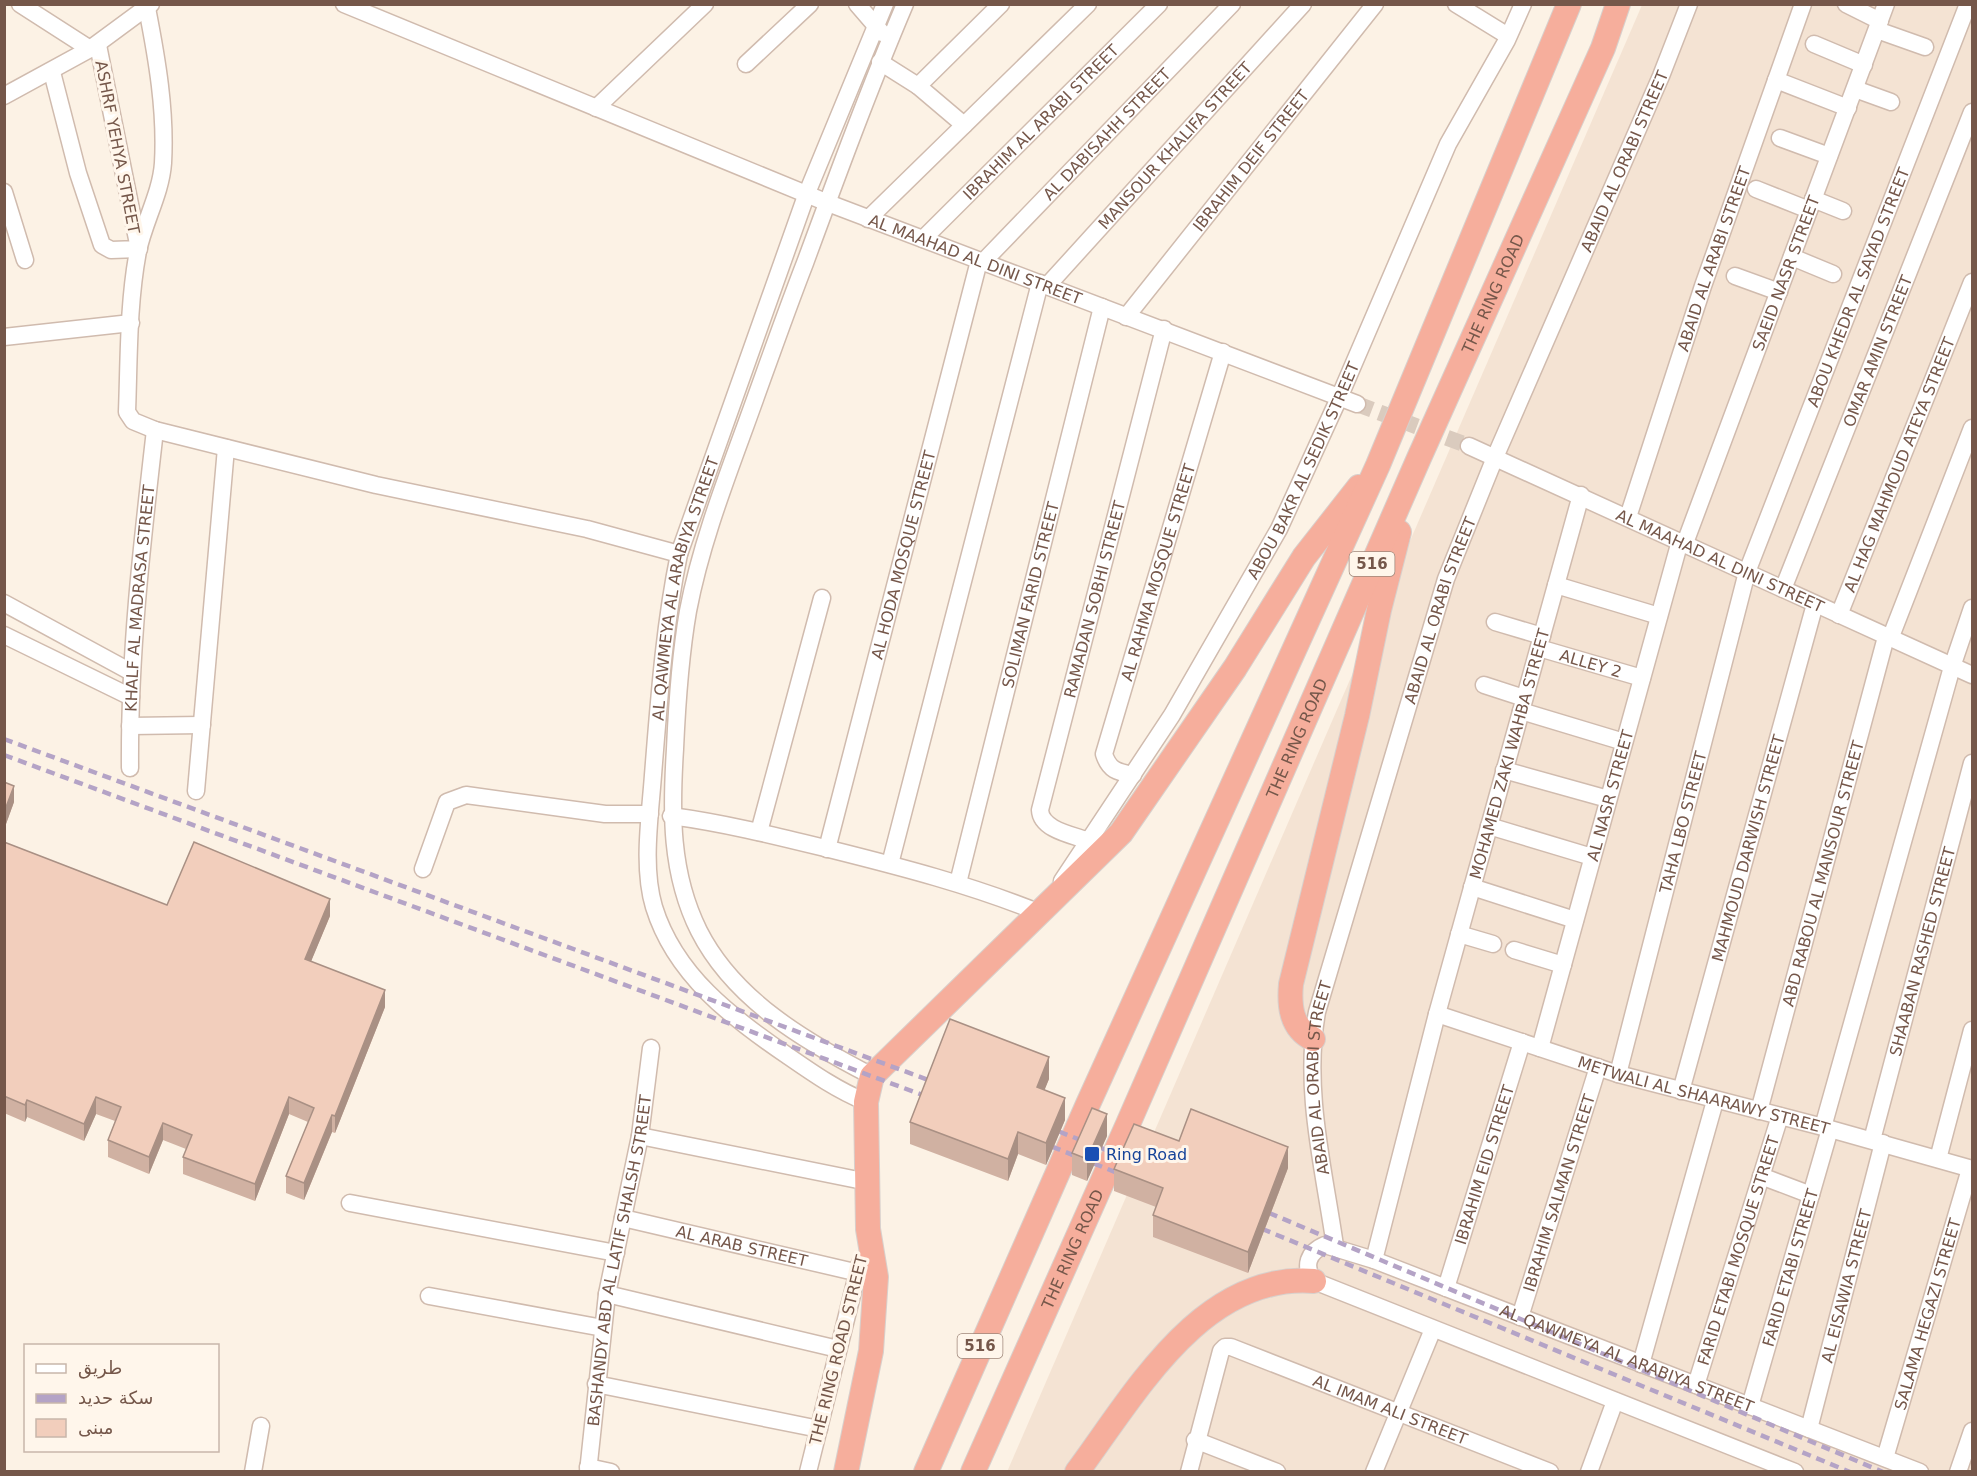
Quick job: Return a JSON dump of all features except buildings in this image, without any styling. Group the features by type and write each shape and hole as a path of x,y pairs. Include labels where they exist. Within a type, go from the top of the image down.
{"highway":[{"name":"516","path":"926,1472 1035,1221 1378,465 1569,4"},
{"name":"THE RING ROAD","path":"973,1472 1419,458 1603,48 1618,4"},
{"path":"1313,1039 1303,1034 1295,1023 1291,1010 1291,984 1357,716 1379,610 1419,458"},
{"path":"846,1472 871,1351 867,1275 866,1102 872,1076 1121,833 1235,668 1305,557 1378,465"},
{"path":"1077,1472 1172,1347 1208,1315 1239,1294 1257,1287 1294,1280 1314,1281"}],"street":[{"path":"20,4 94,47"},
{"name":"AL MAAHAD AL DINI STREET","path":"344,4 868,219 1126,317 1164,329 1357,404"},
{"path":"596,108 705,4"},
{"path":"746,64 810,4"},
{"path":"857,4 889,42"},
{"name":"AL QAWMEYA AL ARABIYA STREET","path":"866,1102 838,1090 748,1029 697,983 664,934 653,904 649,861 650,814 669,609 680,554 807,194 885,4"},
{"path":"918,86 1001,4"},
{"path":"868,219 1088,4"},
{"name":"IBRAHIM AL ARABI STREET","path":"923,239 1159,4"},
{"name":"AL DABISAHH STREET","path":"981,261 1232,4"},
{"name":"MANSOUR KHALIFA STREET","path":"1043,285 1303,4"},
{"name":"IBRAHIM DEIF STREET","path":"1126,317 1375,4"},
{"name":"ABOU BAKR AL SEDIK STREET","path":"1040,913 1172,715 1279,530 1340,398 1448,144 1508,36 1523,4"},
{"name":"ABAID AL ORABI STREET","path":"1335,1246 1312,1093 1313,1039 1317,1012 1446,579 1496,455 1661,76 1689,4"},
{"name":"ABAID AL ARABI STREET","path":"1628,517 1703,286 1803,4"},
{"path":"1846,4 1878,26 1925,46"},
{"name":"SAEID NASR STREET","path":"1682,542 1779,292 1886,4"},
{"path":"1459,5 1508,36"},
{"name":"ABOU KHEDR AL SAYAD STREET","path":"1747,572 1970,5"},
{"path":"4,96 52,72 94,47 149,6 159,73 164,139 163,167 139,249 130,323 127,412 133,421 155,430 376,485 587,529 680,554"},
{"name":"AL QAWMEYA AL ARABIYA STREET","path":"872,1076 766,1012 740,988 718,962 700,932 686,900 677,867 671,816 681,661 695,578 724,485 828,202 880,62 906,7"},
{"path":"1814,44 1864,65"},
{"name":"ASHRF YEHYA STREET","path":"94,47 139,249"},
{"path":"880,62 918,86 964,125"},
{"path":"52,72 78,173 102,245 111,250 139,249"},
{"path":"1776,80 1848,108"},
{"path":"1855,89 1891,102"},
{"name":"OMAR AMIN STREET","path":"1783,589 1972,112"},
{"path":"1780,138 1829,156"},
{"path":"1756,189 1844,211"},
{"path":"4,192 25,260"},
{"path":"1792,257 1833,274"},
{"name":"AL HODA MOSQUE STREET","path":"827,849 981,261"},
{"path":"1735,276 1779,292"},
{"name":"AL HAG MAHMOUD ATEYA STREET","path":"1839,615 1972,282"},
{"path":"890,864 1043,285"},
{"name":"SOLIMAN FARID STREET","path":"958,883 1102,307"},
{"path":"4,337 130,323"},
{"name":"RAMADAN SOBHI STREET","path":"1089,841 1047,825 1041,819 1040,810 1164,329"},
{"name":"AL RAHMA MOSQUE STREET","path":"1133,775 1119,772 1108,766 1104,754 1223,352"},
{"name":"ABD RABOU AL MANSOUR STREET","path":"1759,1111 1888,638 1972,428"},
{"name":"KHALF AL MADRASA STREET","path":"130,768 131,672 139,562 155,430"},
{"name":"AL MAAHAD AL DINI STREET","path":"1469,446 1496,455 1972,675"},
{"path":"196,791 226,448"},
{"name":"MOHAMED ZAKI WAHBA STREET","path":"1374,1260 1437,1014 1581,495"},
{"name":"AL NASR STREET","path":"1540,1048 1659,616 1682,542"},
{"name":"TAHA LBO STREET","path":"1618,1074 1747,572"},
{"path":"1556,585 1659,616"},
{"path":"759,832 822,598"},
{"path":"4,603 131,672"},
{"name":"MAHMOUD DARWISH STREET","path":"1680,1091 1815,604"},
{"name":"FARID ETABI STREET","path":"1750,1406 1811,1195 1826,1128 1952,667 1972,608"},
{"name":"ALLEY 2","path":"1495,622 1540,642 1642,678"},
{"path":"4,635 130,698"},
{"path":"1484,685 1523,704 1624,742"},
{"path":"130,726 202,725"},
{"name":"SHAABAN RASHED STREET","path":"1878,1142 1972,764"},
{"path":"1504,770 1608,799"},
{"path":"423,869 447,802 455,797 466,795 605,814 650,814"},
{"path":"671,816 759,832 890,864 958,883 1040,913"},
{"path":"1489,826 1592,857"},
{"path":"1472,887 1575,920"},
{"path":"1459,934 1493,944"},
{"path":"1514,950 1563,965"},
{"name":"METWALI AL SHAARAWY STREET","path":"1437,1014 1618,1074 1826,1128 1971,1169"},
{"path":"1938,1159 1972,1030"},
{"name":"IBRAHIM EID STREET","path":"1446,1288 1522,1042"},
{"name":"BASHANDY ABD AL LATIF SHALSH STREET","path":"588,1469 607,1294 640,1136 651,1048"},
{"name":"IBRAHIM SALMAN STREET","path":"1520,1317 1598,1067"},
{"path":"1641,1364 1715,1101"},
{"name":"FARID ETABI MOSQUE STREET","path":"1696,1385 1780,1116"},
{"path":"640,1136 868,1182"},
{"name":"AL EISAWIA STREET","path":"1809,1429 1878,1142"},
{"name":"SALAMA HEGAZI STREET","path":"1885,1458 1971,1169"},
{"path":"1761,1176 1811,1195"},
{"path":"350,1203 616,1253"},
{"name":"AL ARAB STREET","path":"623,1218 867,1275"},
{"path":"1335,1246 1317,1249 1310,1256 1307,1264 1314,1281 1794,1471"},
{"name":"AL QAWMEYA AL ARABIYA STREET","path":"1335,1246 1920,1472"},
{"name":"THE RING ROAD STREET","path":"808,1472 838,1349 867,1275"},
{"path":"607,1294 838,1349"},
{"path":"429,1296 603,1328"},
{"path":"1374,1472 1433,1329"},
{"name":"AL IMAM ALI STREET","path":"1195,1440 1221,1351 1225,1347 1231,1347 1550,1472"},
{"path":"596,1384 819,1429"},
{"path":"1588,1472 1615,1401"},
{"path":"253,1472 261,1426"},
{"path":"1958,1472 1972,1431"},
{"path":"1189,1472 1195,1440 1277,1472"},
{"path":"588,1469 611,1472"}],"shaded area":[{"path":"1642,5 1972,5 1972,1471 1007,1472"}],"tunnel":[{"path":"1357,404 1469,446"}],"railway":[{"path":"4,739 942,1085"},
{"path":"4,755 936,1100"},
{"path":"1045,1126 1134,1161"},
{"path":"1038,1141 1130,1178"},
{"path":"1255,1207 1883,1472"},
{"path":"1248,1223 1850,1472"}],"place":[{"name":"Ring Road","path":"1092,1154"}]}
